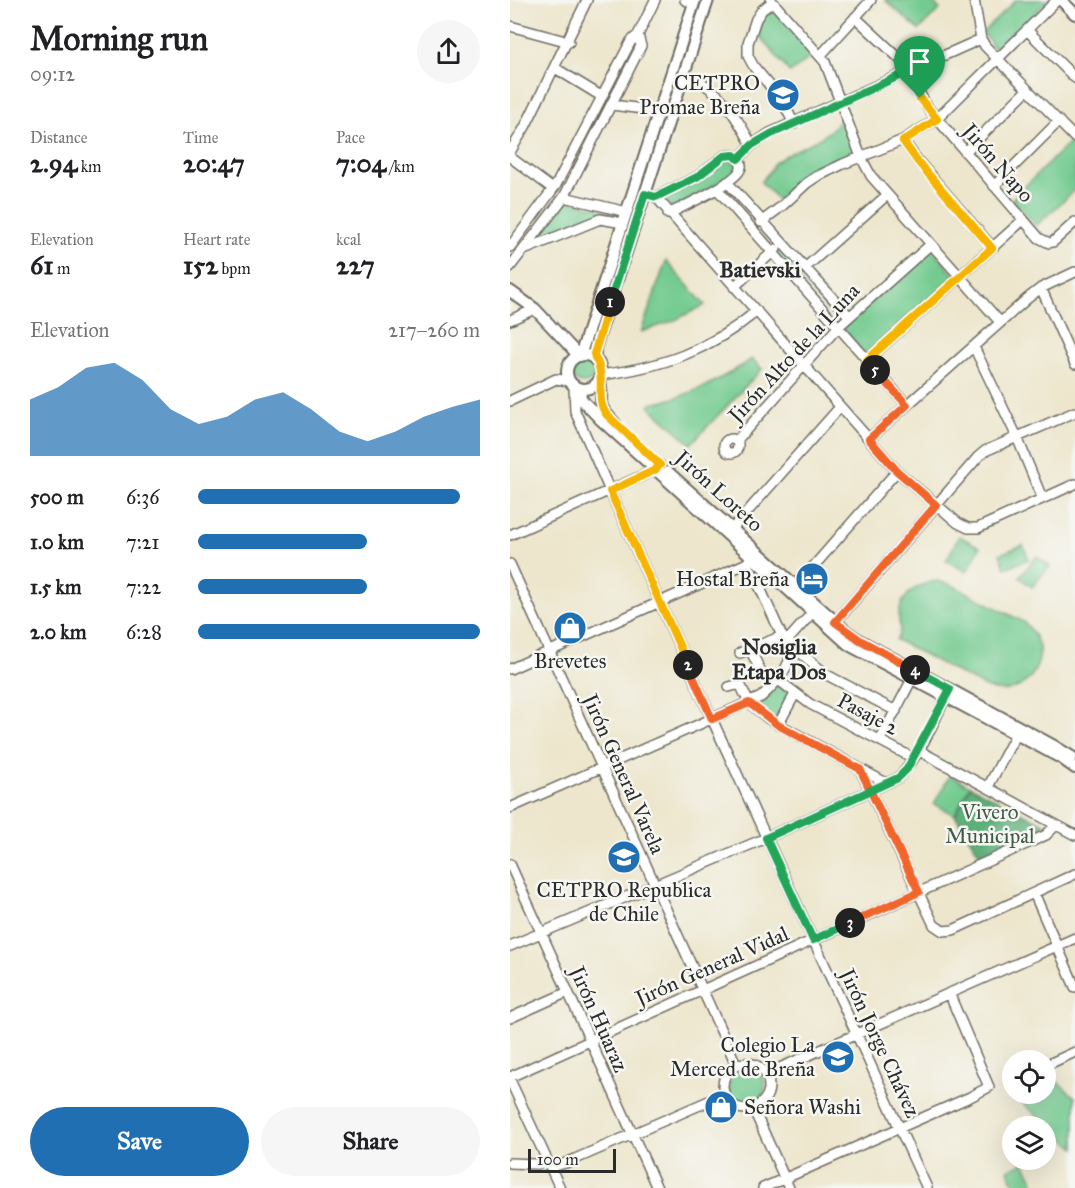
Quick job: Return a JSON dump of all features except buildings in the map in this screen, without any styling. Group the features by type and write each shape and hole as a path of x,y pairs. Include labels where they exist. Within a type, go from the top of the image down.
{"main road":[{"path":"569,364 580,356 659,111 678,75 708,0"},
{"path":"1059,0 1074,12"},
{"path":"561,337 569,364 567,372 574,385 588,388 597,383 600,377 599,366 595,360 595,348 648,195 678,75 692,1"},
{"path":"636,184 642,184 648,195"},
{"path":"632,196 637,200 648,195"},
{"path":"510,291 535,309 580,356 595,360"},
{"path":"592,319 603,323"},
{"name":"Jirón Loreto","path":"600,377 600,403 606,414 749,560 793,590 812,613 833,625"},
{"name":"Jirón Loreto","path":"574,385 587,406 732,529 793,590 833,625"},
{"path":"833,625 849,645 912,679 948,693 1054,746 1075,760"},
{"path":"833,625 1075,768"}],"street":[{"path":"510,152 569,42 587,0"},
{"path":"510,247 554,189 601,96 631,41 638,35 655,0"},
{"path":"820,56 871,0"},
{"path":"974,0 981,39 985,46 1075,138"},
{"path":"761,222 807,183 843,164 903,141 937,119 1059,0"},
{"path":"794,124 782,100 754,67 748,56 748,43 756,19 771,1 820,56 829,70 861,157 872,176 1000,322"},
{"name":"Jirón Napo","path":"855,17 900,59 920,98 1039,238 1049,243 1058,239 1075,222"},
{"path":"510,26 569,42"},
{"path":"1027,30 1075,78"},
{"path":"510,267 564,197 641,46 638,35"},
{"path":"738,159 752,145 771,134 981,39"},
{"path":"555,68 601,96"},
{"path":"678,75 706,86 712,91 728,108 752,145"},
{"path":"965,152 1027,90"},
{"path":"612,105 659,111"},
{"path":"994,186 1059,121"},
{"path":"586,126 598,132"},
{"path":"510,132 519,138"},
{"path":"903,141 918,162 992,248"},
{"path":"668,214 727,182 741,169 742,165 738,159 734,155 724,156 697,177 648,195 757,311 897,471 958,523 973,529 1075,484"},
{"path":"510,156 554,189"},
{"path":"727,182 761,222 849,315"},
{"path":"717,189 907,405"},
{"path":"805,268 887,195"},
{"path":"564,197 625,218"},
{"path":"539,209 549,216"},
{"path":"522,251 600,219 625,218"},
{"path":"867,360 1023,220"},
{"path":"734,287 782,243"},
{"name":"Jirón Alto de la Luna","path":"736,441 837,327 931,244"},
{"path":"869,439 1041,288 1075,273"},
{"path":"1041,288 1075,364"},
{"path":"510,320 535,309"},
{"path":"600,377 660,364 687,355 724,336 757,311"},
{"path":"974,347 1017,437 1042,498"},
{"path":"510,400 556,379 574,385"},
{"name":"Jirón Jorge Chávez","path":"574,385 576,411 610,491 927,1188"},
{"path":"732,529 840,407"},
{"path":"833,625 978,457 985,451 1075,412"},
{"path":"510,535 658,467"},
{"path":"793,590 897,471"},
{"path":"510,669 749,560"},
{"name":"Jirón Loreto","path":"749,560 786,640"},
{"name":"Jirón General Varela","path":"510,564 736,1064"},
{"path":"760,588 772,576"},
{"path":"740,653 786,640 812,613"},
{"path":"786,640 827,675 896,711"},
{"path":"786,640 792,656 790,662"},
{"name":"Pasaje 2","path":"750,649 762,674 774,683 880,741 916,754 988,787 1075,835"},
{"path":"510,808 761,697 798,651"},
{"path":"880,741 912,679"},
{"path":"729,687 740,684 749,703 778,725 886,783"},
{"path":"510,946 766,838 898,778 916,754 948,693"},
{"path":"778,725 795,694"},
{"path":"988,787 1016,734"},
{"path":"860,769 934,925 938,928 948,932 1075,874"},
{"name":"Jirón General Vidal","path":"510,1078 1046,835 1053,828 1053,823"},
{"name":"Jirón Huaraz","path":"510,864 657,1188"},
{"path":"1034,893 1075,987"},
{"path":"766,1074 1075,938"},
{"path":"510,1018 568,992"},
{"path":"763,1188 989,1087 949,993"},
{"path":"1056,1061 1075,1052"},
{"path":"736,1064 752,1064 766,1074 767,1094 764,1100 753,1108 740,1108 733,1105 725,1094 724,1077 736,1064"},
{"path":"510,1078 561,1188"},
{"path":"510,1163 549,1165 566,1163 725,1094"},
{"path":"753,1108 789,1188"}],"green space":[{"path":"885,0 929,0 940,9 919,30"},
{"path":"1016,0 1048,0 998,54 983,32"},
{"path":"773,8 816,53 790,73 758,34 763,17"},
{"path":"843,116 859,154 816,173 780,202 761,182 773,164 828,133"},
{"path":"1072,140 1075,144 1075,190 1036,226 1012,199"},
{"path":"728,158 738,164 738,171 674,209 663,197 706,176"},
{"path":"564,200 619,212 618,219 601,215 533,244"},
{"path":"783,249 841,312 834,317 776,254"},
{"path":"931,249 956,277 867,356 841,327"},
{"path":"666,261 705,305 673,321 641,332"},
{"path":"583,359 588,360 594,366 594,376 588,382 583,383 578,382 572,376 571,371 572,366 578,360"},
{"path":"752,359 762,369 691,444 649,406 704,387"},
{"path":"959,536 980,547 967,572 946,561"},
{"path":"1023,545 1029,559 1005,568 1000,554"},
{"path":"1037,556 1050,566 1032,587 1019,577"},
{"path":"937,581 952,585 1028,626 1037,641 1039,657 1032,676 1027,681 1009,690 991,689 896,640 900,630 899,613 904,600 912,590"},
{"path":"778,684 792,695 776,721 756,704 768,698"},
{"path":"950,775 970,786 955,815 934,804"},
{"name":"Vivero Municipal","path":"970,786 1046,825 980,855 955,815"},
{"path":"747,1068 760,1073 765,1086 760,1099 747,1104 734,1099 729,1086 734,1073"},
{"path":"1056,1081 1075,1097 1075,1148 1056,1132 1056,1116 1037,1116 1023,1104 1056,1104"},
{"path":"1008,1170 1028,1170 1037,1188 1016,1188"}],"place":[{"name":"CETPRO Promae Breña","path":"783,95"},
{"name":"Hostal Breña","path":"812,579"},
{"name":"Brevetes","path":"570,628"},
{"name":"CETPRO Republica de Chile","path":"624,857"},
{"name":"Colegio La Merced de Breña","path":"838,1057"},
{"name":"Señora Washi","path":"721,1107"}],"district":[{"name":"Batievski","path":"760,269"},
{"name":"Nosiglia Etapa Dos","path":"779,658"}],"route":[{"path":"920,98 908,72 771,134 752,145 738,159 734,155 724,156 697,177 656,197 645,194 594,354 600,371 602,409 660,465 655,470 610,491 712,719 749,703 778,725 860,769 871,790 919,892 813,940 766,838 842,804 871,790 886,783 898,778 907,769 950,689 860,640 835,622 936,505 897,471 869,439 907,405 867,360 992,248 918,162 903,141 937,119 920,98"}]}
